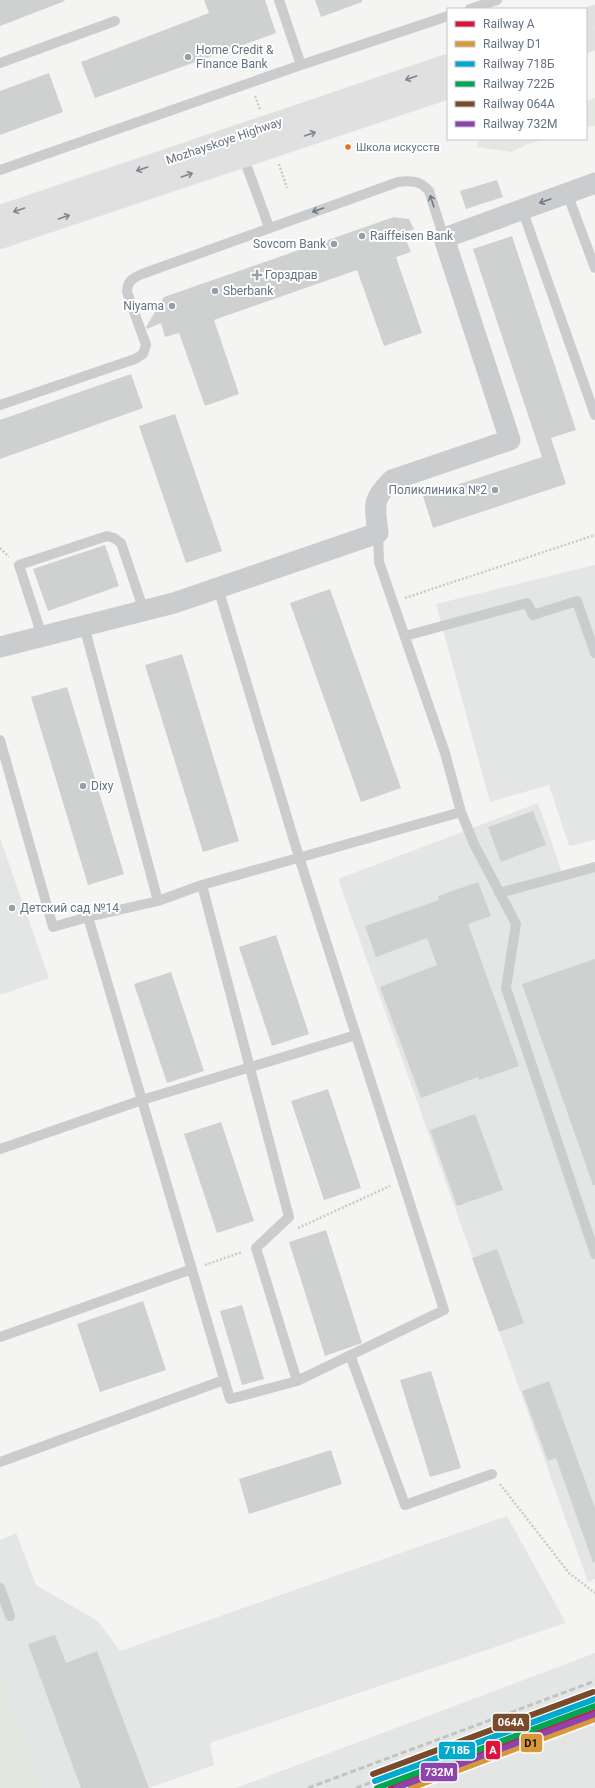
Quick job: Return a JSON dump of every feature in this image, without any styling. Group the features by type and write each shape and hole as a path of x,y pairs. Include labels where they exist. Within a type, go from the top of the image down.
{"main road":[{"name":"Mozhayskoye Highway","path":"0,216 447,65"},
{"name":"Mozhayskoye Highway","path":"0,238 447,88"}],"street":[{"path":"0,647 174,603 378,533 375,508 379,492 392,480 510,440 444,238 595,183"}],"lane":[{"path":"278,0 301,65"},
{"path":"473,8 497,0"},
{"path":"0,170 301,65 447,16"},
{"path":"0,63 115,21"},
{"path":"243,156 269,227"},
{"path":"0,405 134,359 143,354 146,345 127,292 127,285 131,279 269,227 398,182 408,181 418,182 429,191 444,238"},
{"path":"567,193 595,268"},
{"path":"522,209 595,415"},
{"path":"378,533 379,562 445,753 461,812 474,844 516,924 506,988 595,1254"},
{"path":"42,636 19,565 107,536 114,538 121,543 144,611"},
{"path":"88,917 230,1399 297,1381 444,1310 299,857 218,588"},
{"path":"405,636 527,603 533,615 577,601 595,653"},
{"path":"84,626 158,901"},
{"path":"0,740 53,927 88,917 158,901 202,885 461,812"},
{"path":"499,893 595,867"},
{"path":"202,885 289,1217 256,1248 297,1381"},
{"path":"0,1149 142,1100 356,1035"},
{"path":"0,1336 192,1269"},
{"path":"350,1355 405,1505 492,1474"},
{"path":"0,1462 224,1380"},
{"path":"0,1588 10,1616"}],"path":[{"path":"393,602 595,535"},
{"path":"492,1474 569,1573 595,1593"}],"shaded area":[{"path":"595,98 595,126 587,127 587,101"},
{"path":"480,140 542,140 528,144 511,152 476,147"},
{"path":"595,565 595,840 569,846 549,785 490,802 436,604"},
{"path":"538,803 562,872 595,864 595,1579 588,1582 338,879"},
{"name":"Детский сад №14","path":"0,838 49,978 0,995"},
{"path":"507,1516 566,1623 210,1743 214,1765 149,1788 41,1788 0,1670 0,1540 16,1533 36,1585 98,1621 120,1651"},
{"path":"595,1653 595,1788 236,1788"},
{"path":"0,1670 41,1788 0,1788"}],"building":[{"path":"0,0 64,0 65,1 0,26"},
{"path":"204,0 265,0 276,33 95,98 81,62 209,13"},
{"path":"315,0 362,0 362,2 321,17"},
{"path":"49,73 63,112 0,135 0,91"},
{"path":"497,180 503,197 466,209 460,191"},
{"path":"394,217 409,219 414,229 403,233 411,252 396,257 422,333 384,346 357,270 214,320 239,394 205,406 179,333 165,337 161,323 147,329 146,327 164,297"},
{"path":"512,236 576,430 551,438 566,484 433,528 423,496 542,457 473,249"},
{"path":"131,374 143,408 0,459 0,420"},
{"path":"175,414 222,551 186,563 139,426"},
{"path":"105,545 119,586 48,611 33,569"},
{"path":"330,589 401,788 361,802 290,603"},
{"path":"182,654 239,841 203,852 145,665"},
{"path":"67,687 124,874 88,885 31,697"},
{"path":"533,811 546,845 501,862 488,827"},
{"path":"478,882 491,916 468,924 519,1066 479,1080 478,1077 421,1098 380,987 437,965 427,938 376,957 365,926 439,900 438,896"},
{"path":"276,935 309,1034 272,1046 239,947"},
{"path":"595,959 595,1185 593,1185 522,984"},
{"path":"171,972 204,1071 167,1083 134,984"},
{"path":"328,1089 361,1188 324,1200 291,1101"},
{"path":"475,1114 503,1190 457,1206 430,1130"},
{"path":"221,1122 254,1221 217,1233 184,1134"},
{"path":"326,1230 362,1343 325,1356 289,1242"},
{"path":"497,1249 524,1323 499,1332 472,1258"},
{"path":"143,1301 166,1370 100,1392 77,1324"},
{"path":"242,1305 264,1379 242,1385 220,1311"},
{"path":"431,1371 461,1468 430,1477 400,1380"},
{"path":"549,1381 595,1508 595,1562 593,1563 556,1458 548,1461 522,1391"},
{"path":"331,1450 342,1484 249,1514 239,1479"},
{"path":"55,1635 66,1663 97,1651 149,1788 81,1788 28,1644"}],"railway":[{"path":"308,1788 595,1681"},
{"path":"356,1788 375,1781"}],"rail line":[{"name":"064А","path":"373,1774 593,1692"},
{"name":"718Б","path":"375,1781 595,1699"},
{"name":"722Б","path":"377,1788 595,1706"},
{"name":"A","path":"391,1788 595,1712"},
{"name":"732М","path":"396,1788 595,1714"},
{"name":"D1","path":"411,1788 595,1719"}],"place":[{"name":"Home Credit & Finance Bank","path":"188,57"},
{"name":"Школа искусств","path":"348,147"},
{"name":"Raiffeisen Bank","path":"362,236"},
{"name":"Sovcom Bank","path":"334,244"},
{"name":"Горздрав","path":"257,275"},
{"name":"Sberbank","path":"215,291"},
{"name":"Niyama","path":"172,306"},
{"name":"Поликлиника №2","path":"495,490"},
{"name":"Dixy","path":"83,786"},
{"name":"Детский сад №14","path":"12,908"}]}
